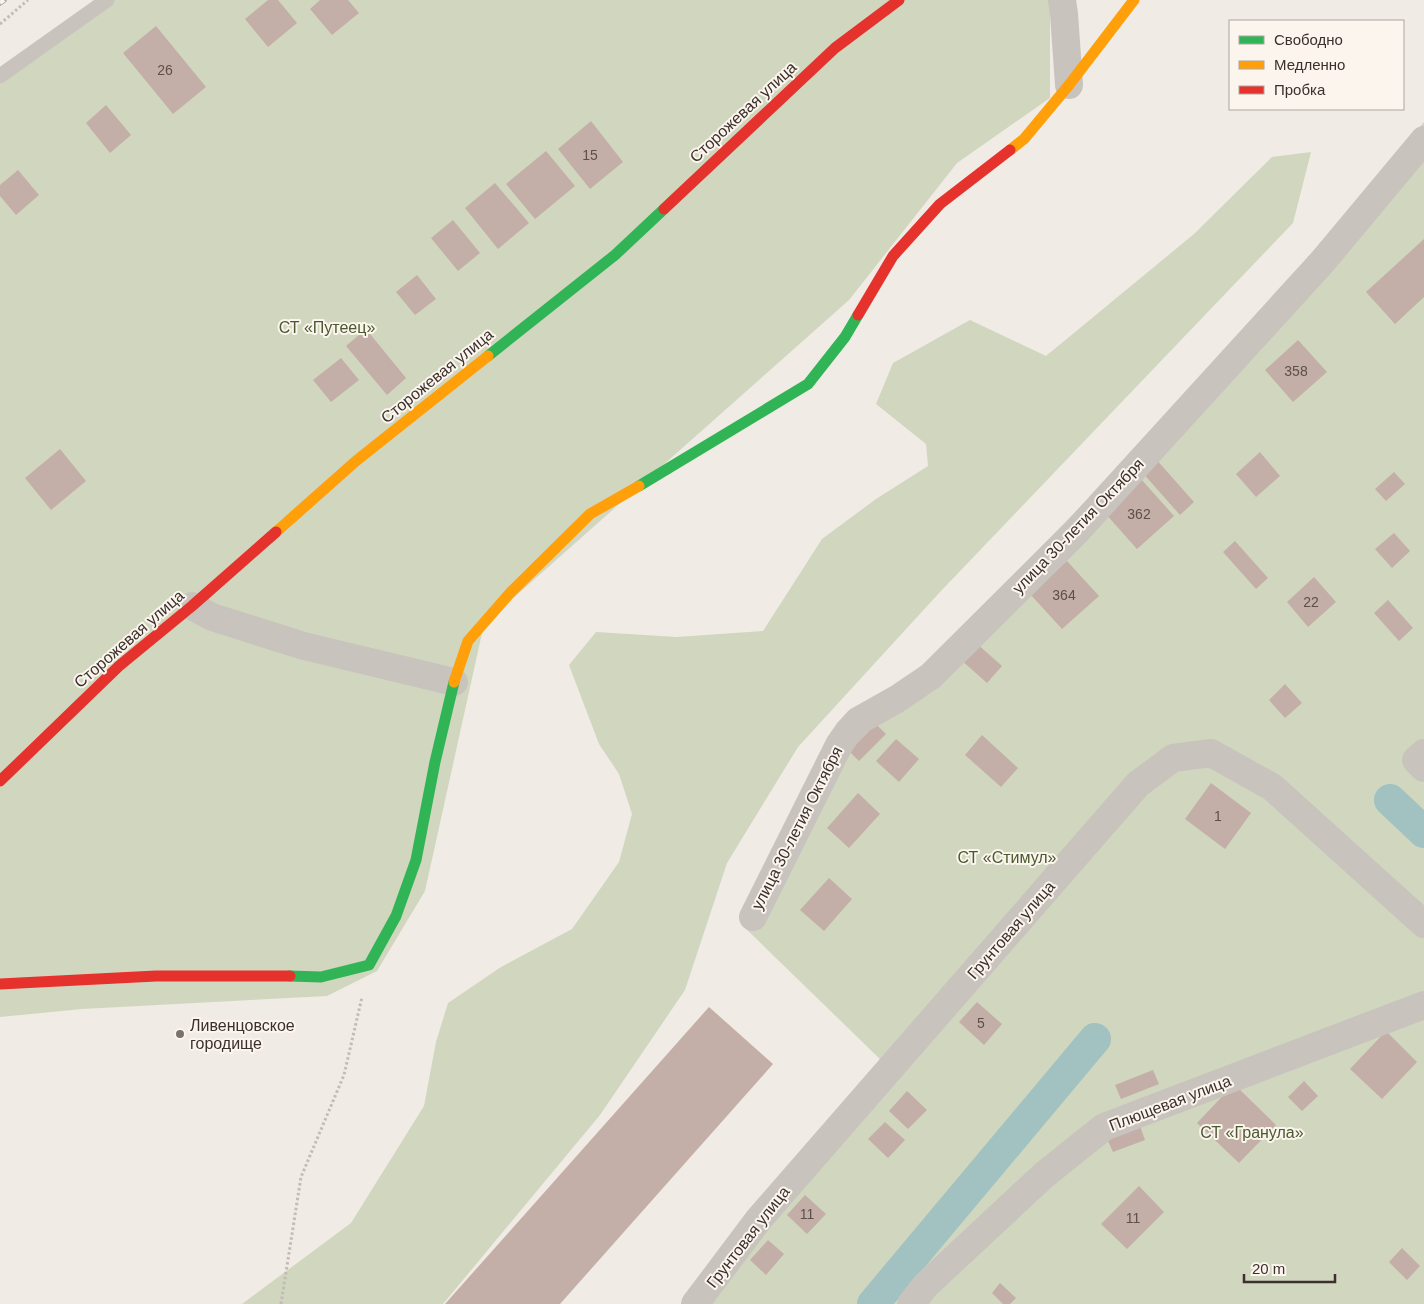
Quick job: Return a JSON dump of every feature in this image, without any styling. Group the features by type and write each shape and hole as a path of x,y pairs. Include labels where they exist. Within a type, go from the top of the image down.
{"street":[{"name":"Сторожевая улица","path":"0,781 119,666 192,606 356,461 615,255 835,48 899,0"},
{"path":"1062,0 1069,85"},
{"path":"0,984 156,976 256,975 321,977 369,965 396,916 416,860 435,762 454,682 468,641 510,593 590,514 808,384 845,337 893,256 940,204 1024,139 1069,85 1134,0"},
{"name":"улица 30-летия Октября","path":"753,917 834,754 848,732 865,717 904,695 931,676 1076,532 1323,261 1424,140"},
{"path":"192,606 212,617 304,646 454,682"},
{"name":"Грунтовая улица","path":"695,1304 759,1219 1138,784 1173,758 1211,753 1272,787 1424,924"},
{"path":"1424,753 1416,760 1424,768"},
{"name":"Плющевая улица","path":"911,1304 926,1285 1044,1175 1104,1127 1424,1005"}],"lane":[{"path":"0,76 107,0"}],"path":[{"path":"0,24 28,0"},
{"path":"281,1304 301,1177 344,1075 369,965"}],"green space":[{"name":"СТ «Путеец»","path":"95,0 1050,0 1050,98 957,163 849,300 484,624 425,891 377,971 327,996 82,1009 0,1017 0,81"},
{"name":"СТ «Стимул»","path":"1424,122 1424,1304 688,1304 883,1062 741,924 847,744 1211,374"},
{"path":"1311,152 1293,223 940,592 798,747 727,863 685,990 600,1115 443,1304 242,1304 351,1223 424,1106 436,1042 448,1003 501,967 572,929 619,862 632,814 619,774 599,744 569,665 596,632 677,637 763,631 822,539 876,499 928,466 926,444 876,404 893,363 970,320 1046,356 1194,234 1272,157"}],"building":[{"path":"268,0 278,0 297,23 268,47 245,19"},
{"path":"320,0 348,0 359,13 332,35 310,9"},
{"path":"156,26 206,87 173,114 123,53"},
{"path":"106,105 131,135 110,153 86,123"},
{"path":"591,121 623,162 590,189 558,149"},
{"path":"546,151 575,186 535,219 506,184"},
{"path":"18,170 39,195 16,215 0,196 0,185"},
{"path":"495,183 529,223 498,249 465,208"},
{"path":"453,220 480,253 458,271 431,238"},
{"path":"1424,239 1424,297 1395,324 1366,292"},
{"path":"417,275 436,299 415,315 396,292"},
{"path":"366,329 406,378 387,395 346,346"},
{"path":"1298,340 1327,372 1293,402 1265,370"},
{"path":"341,358 359,380 331,402 313,380"},
{"path":"60,449 86,481 51,510 25,478"},
{"path":"1260,452 1280,476 1256,497 1236,474"},
{"path":"1155,458 1194,502 1180,515 1141,471"},
{"path":"1394,472 1405,484 1386,501 1375,489"},
{"path":"1141,479 1174,516 1137,549 1104,512"},
{"path":"1394,533 1410,551 1392,568 1375,549"},
{"path":"1235,541 1268,578 1256,589 1223,552"},
{"path":"1067,561 1099,596 1062,629 1030,594"},
{"path":"1314,577 1336,602 1308,627 1287,602"},
{"path":"1388,600 1413,628 1399,641 1374,613"},
{"path":"975,642 1002,666 987,683 960,659"},
{"path":"1285,684 1302,703 1285,718 1269,700"},
{"path":"876,724 886,734 859,761 849,751"},
{"path":"982,735 1018,768 1001,787 965,755"},
{"path":"896,739 919,759 899,782 876,761"},
{"path":"1211,783 1251,813 1225,849 1185,819"},
{"path":"858,793 880,814 849,848 827,828"},
{"path":"829,878 852,899 824,931 800,910"},
{"path":"977,1002 1002,1024 984,1045 959,1022"},
{"path":"709,1007 773,1064 560,1304 445,1304"},
{"path":"1386,1031 1417,1062 1382,1099 1350,1069"},
{"path":"1153,1070 1159,1084 1121,1099 1115,1085"},
{"path":"1304,1081 1318,1096 1302,1111 1288,1097"},
{"path":"1234,1084 1276,1125 1239,1163 1197,1123"},
{"path":"907,1091 927,1110 908,1129 889,1111"},
{"path":"885,1122 905,1140 888,1158 868,1139"},
{"path":"1140,1126 1145,1140 1113,1152 1107,1139"},
{"path":"1139,1186 1164,1212 1127,1249 1101,1224"},
{"path":"805,1195 826,1214 807,1234 787,1215"},
{"path":"768,1240 784,1254 766,1275 750,1260"},
{"path":"1402,1248 1420,1266 1407,1280 1389,1262"},
{"path":"1000,1283 1016,1298 1010,1304 1003,1304 992,1293"}],"waterway":[{"path":"1390,800 1424,832"},
{"path":"873,1304 1095,1039"}],"railway":[{"path":"0,3 4,0"}],"traffic: fast":[{"path":"488,356 615,255 664,209"},
{"path":"639,486 808,384 845,337 858,315"},
{"path":"290,976 321,977 369,965 396,916 416,860 435,762 454,682"}],"traffic: slow":[{"path":"1010,150 1024,139 1069,85 1134,0"},
{"path":"276,532 356,461 488,356"},
{"path":"454,682 468,641 510,593 590,514 639,486"}],"traffic: jam":[{"path":"664,209 835,48 899,0"},
{"path":"858,315 893,256 940,204 1010,150"},
{"path":"0,781 119,666 192,606 276,532"},
{"path":"0,984 156,976 290,976"}],"place":[{"name":"Ливенцовское городище","path":"180,1034"}],"park label":[{"name":"СТ «Гранула»","path":"1252,1132"}]}
